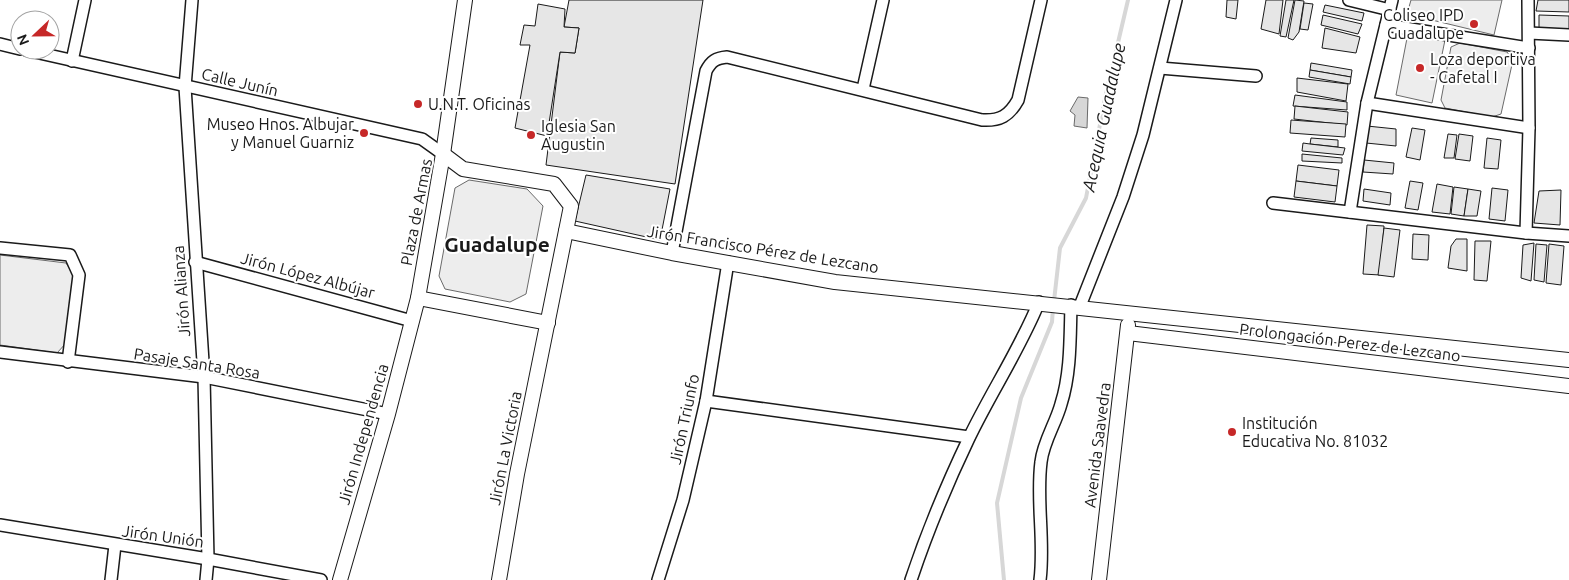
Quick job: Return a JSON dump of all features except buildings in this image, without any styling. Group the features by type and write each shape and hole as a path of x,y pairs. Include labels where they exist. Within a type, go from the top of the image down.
{"street":[{"path":"72,61 85,0"},
{"name":"Jirón Alianza","path":"192,0 185,87 204,377 208,559 206,580"},
{"path":"443,154 465,0"},
{"path":"863,89 883,0"},
{"path":"672,253 706,71 711,62 718,58 727,57 863,89 982,120 1002,118 1012,112 1018,100 1041,0"},
{"path":"911,580 923,542 969,437 1029,326 1059,304 1123,197 1143,135 1176,0"},
{"path":"1348,0 1391,5 1367,104 1350,212"},
{"path":"1526,233 1529,128 1528,0"},
{"path":"1386,25 1529,48"},
{"path":"1529,33 1569,35"},
{"name":"Calle Junín","path":"60,58 422,139 443,154"},
{"path":"1160,68 1256,76"},
{"path":"1367,104 1529,128"},
{"name":"Plaza de Armas","path":"418,298 443,154 463,169 554,184 571,206 548,323"},
{"path":"1273,203 1526,233 1569,236"},
{"name":"Jirón Francisco Pérez de Lezcano","path":"566,231 672,253 836,282 1059,304 1129,313"},
{"path":"0,248 70,255 79,275 68,362"},
{"name":"Jirón López Albújar","path":"195,262 412,321"},
{"name":"Jirón Triunfo","path":"658,580 683,500 706,402 728,262"},
{"path":"418,298 548,323"},
{"name":"Jirón Independencia","path":"340,580 388,414 418,298"},
{"path":"1040,580 1042,564 1039,514 1041,460 1062,402 1070,348 1059,304"},
{"name":"Avenida Saavedra","path":"1099,580 1129,313"},
{"name":"Prolongación Perez de Lezcano","path":"1129,313 1569,360"},
{"name":"Jirón La Victoria","path":"499,580 548,323"},
{"name":"Prolongación Perez de Lezcano","path":"1128,333 1569,386"},
{"name":"Pasaje Santa Rosa","path":"0,352 68,362 204,377 388,414"},
{"path":"706,402 969,437"},
{"name":"Jirón Unión","path":"0,525 208,559 292,577 321,580"},
{"path":"111,580 115,545"}],"shaded area":[{"name":"Coliseo IPD Guadalupe","path":"1411,0 1502,0 1494,35 1407,14"},
{"name":"Loza deportiva - Cafetal I","path":"1408,33 1445,40 1432,103 1396,95"},
{"path":"1460,43 1507,52 1513,60 1501,114 1492,117 1445,108 1441,100 1451,47"},
{"path":"1078,97 1088,98 1087,128 1074,126 1075,115 1070,111"},
{"path":"469,180 527,189 543,206 526,294 510,302 445,289 439,276 455,188"},
{"path":"0,255 66,263 76,278 67,342 57,353 0,345"}],"waterway":[{"name":"Acequia Guadalupe","path":"1054,301 1060,248 1086,198 1105,98 1128,0"},
{"name":"Acequia Guadalupe","path":"1004,580 997,503 1021,398 1052,322 1053,308"}],"place":[{"name":"Coliseo IPD Guadalupe","path":"1474,24"},
{"name":"Loza deportiva - Cafetal I","path":"1420,68"},
{"name":"U.N.T. Oficinas","path":"418,104"},
{"name":"Museo Hnos. Albujar y Manuel Guarniz","path":"364,133"},
{"name":"Iglesia San Augustin","path":"531,135"},
{"name":"Institución Educativa No. 81032","path":"1232,432"}],"district":[{"name":"Guadalupe","path":"497,244"}]}
